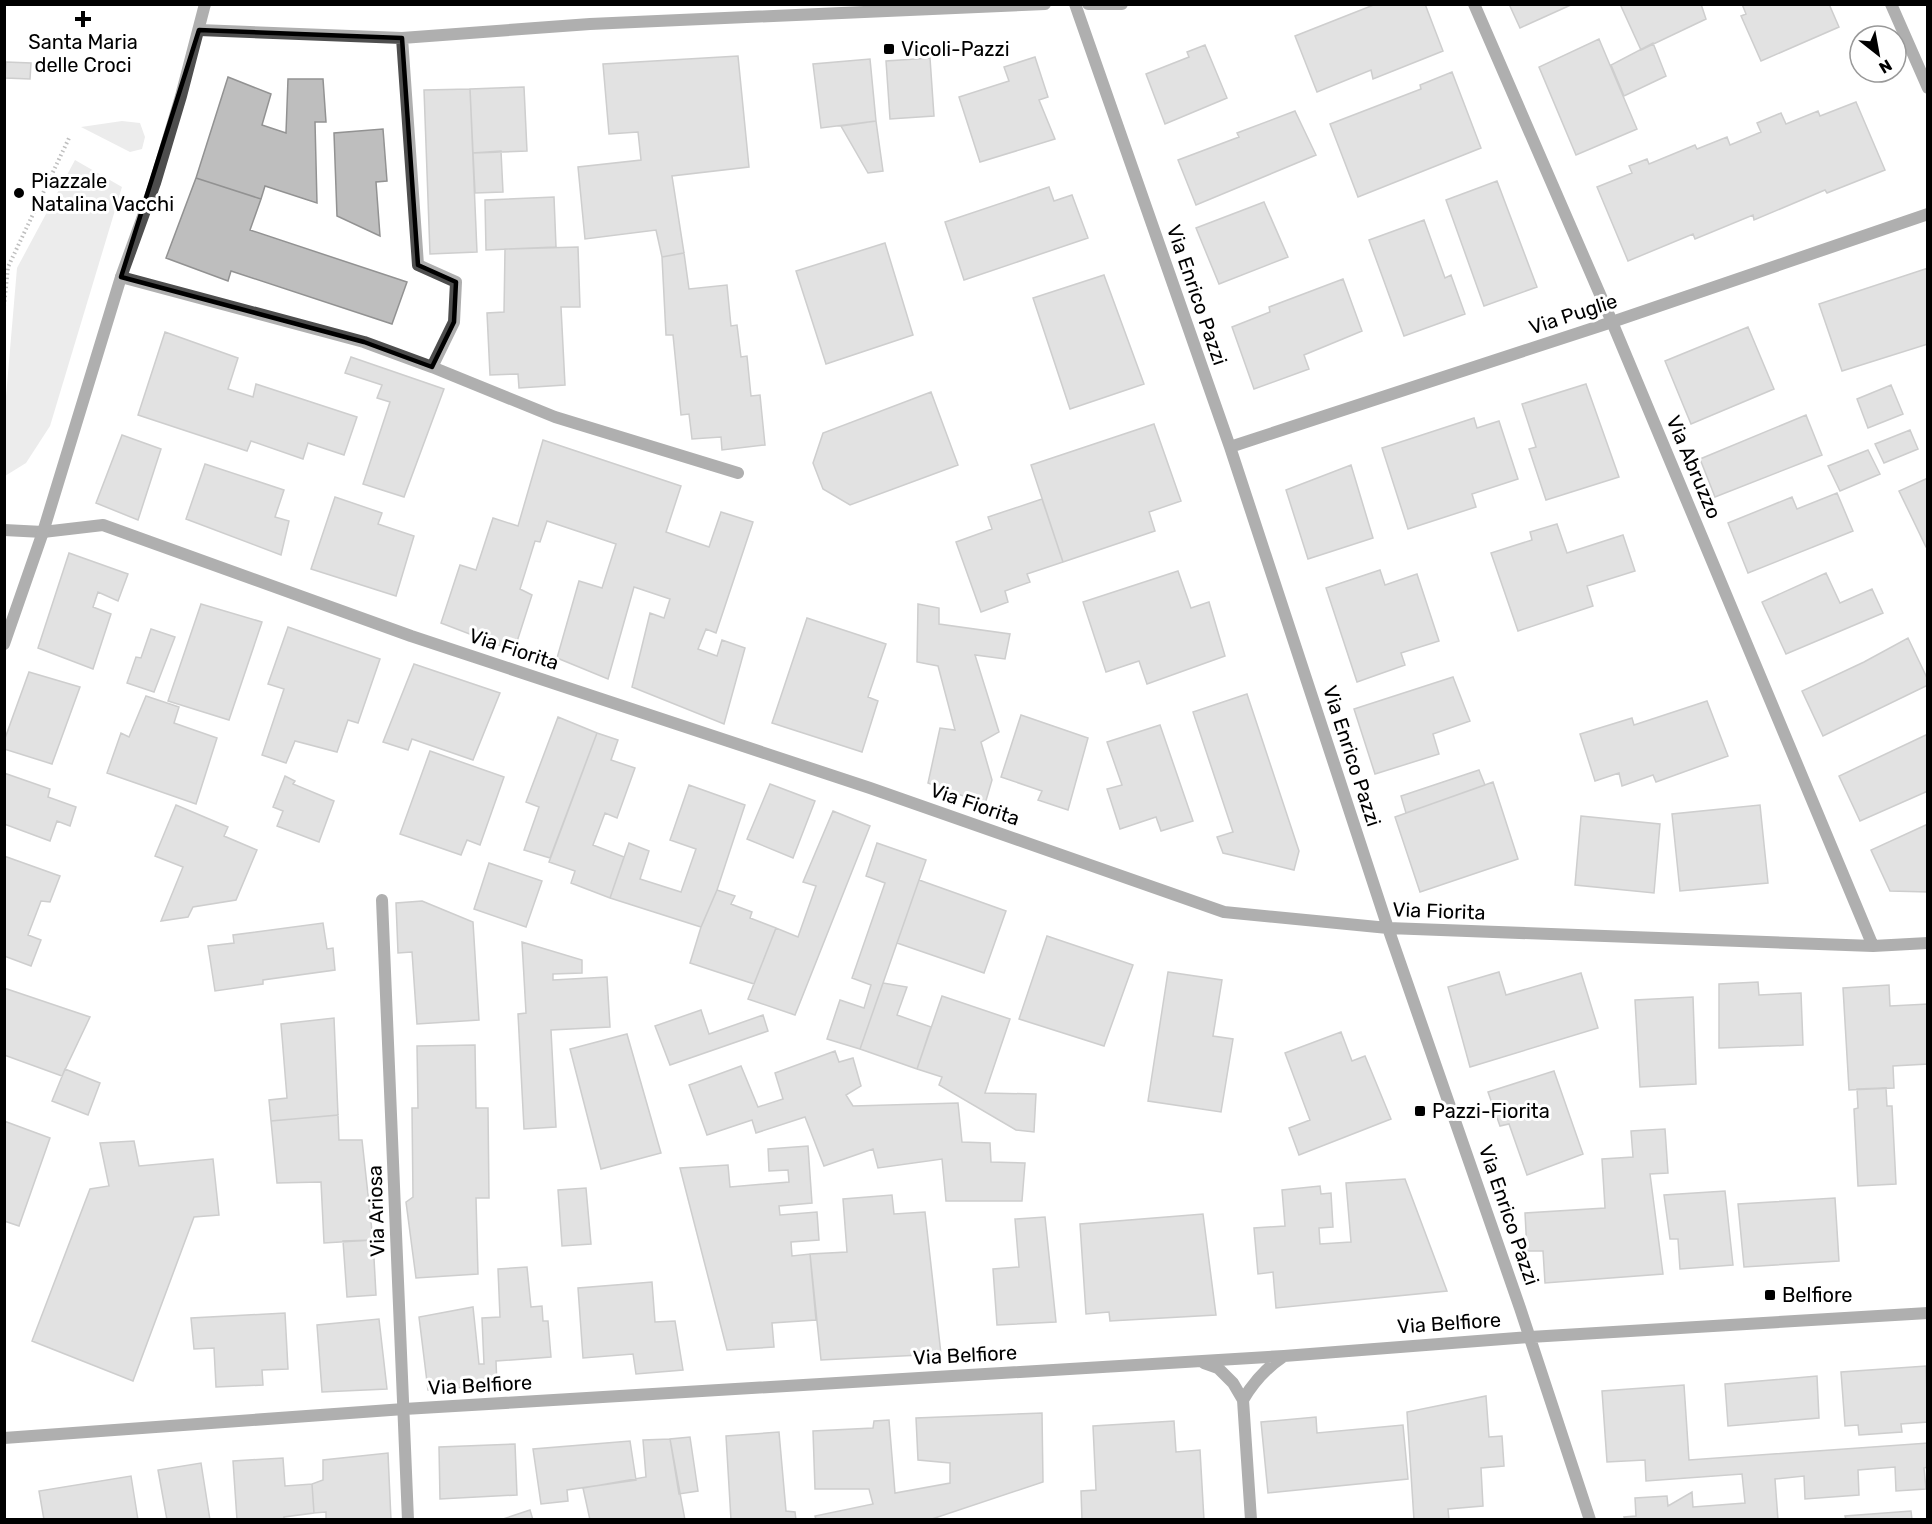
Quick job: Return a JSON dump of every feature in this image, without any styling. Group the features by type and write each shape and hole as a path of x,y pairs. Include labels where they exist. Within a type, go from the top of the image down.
{"street":[{"path":"4,644 43,532 121,277 155,183 205,4"},
{"path":"199,30 402,38 590,24 1045,4"},
{"name":"Via Enrico Pazzi","path":"1076,4 1230,447 1388,928 1530,1337 1590,1520"},
{"path":"1088,4 1122,4"},
{"name":"Via Abruzzo","path":"1474,4 1612,322 1873,946"},
{"path":"1891,4 1928,88"},
{"path":"402,38 418,265 456,282 454,322 432,367"},
{"name":"Via Puglie","path":"1230,447 1612,322 1928,214"},
{"path":"121,277 364,342 555,417 738,473"},
{"name":"Via Fiorita","path":"4,530 43,532 103,525 411,636 870,788 1224,912 1388,928 1873,946 1928,943"},
{"name":"Via Ariosa","path":"382,900 408,1520"},
{"name":"Via Belfiore","path":"4,1437 404,1409 1284,1356 1530,1337 1928,1313"},
{"path":"1243,1400 1252,1384 1267,1368 1284,1356"},
{"path":"1199,1361 1218,1368 1233,1383 1243,1400 1251,1520"}],"path":[{"path":"4,306 8,267 70,136"}],"highlighted area":[{"path":"199,30 402,38 418,265 456,282 454,322 432,367 364,342 121,277"}],"shaded area":[{"path":"122,121 140,123 145,137 142,149 130,152 81,127"},
{"path":"75,160 122,187 50,426 26,463 5,476 5,408 17,268"}],"building":[{"path":"1376,4 1425,4 1443,51 1373,79 1371,70 1317,92 1295,36"},
{"path":"1509,4 1573,4 1520,28"},
{"path":"1620,4 1701,4 1706,19 1641,50"},
{"path":"1742,4 1829,4 1839,27 1761,61 1741,16 1746,14"},
{"path":"1599,39 1637,129 1576,155 1539,67"},
{"path":"1653,43 1666,76 1624,96 1611,65"},
{"path":"1205,45 1227,98 1165,124 1146,74 1189,57 1187,52"},
{"path":"738,56 749,167 672,176 684,253 662,257 656,230 585,239 578,167 641,160 638,132 609,134 603,64"},
{"path":"1035,57 1048,97 1039,100 1055,139 980,162 959,97 1009,81 1004,67"},
{"path":"930,58 934,116 890,119 886,61"},
{"path":"870,59 876,121 821,128 813,64"},
{"path":"6,62 31,63 30,79 5,78"},
{"path":"1452,72 1481,148 1358,197 1330,124 1421,89 1420,85"},
{"path":"228,77 271,94 262,125 286,133 288,79 323,79 326,122 315,122 317,203 265,186 261,199 196,178"},
{"path":"524,87 527,151 473,153 470,89"},
{"path":"470,89 477,252 430,254 424,90"},
{"path":"1856,102 1885,170 1827,193 1825,190 1754,220 1753,215 1695,239 1693,234 1628,261 1597,187 1632,173 1629,166 1647,159 1649,164 1695,145 1697,149 1727,137 1730,145 1761,132 1757,123 1781,113 1786,124 1818,111 1820,116"},
{"path":"1295,111 1316,155 1196,205 1178,160 1239,137 1237,133"},
{"path":"876,121 883,171 868,173 841,126"},
{"path":"383,129 387,181 376,182 380,236 337,216 334,133"},
{"path":"501,151 503,192 475,193 473,153"},
{"path":"196,178 261,199 250,230 407,282 392,324 231,271 228,281 166,258"},
{"path":"1497,181 1537,287 1484,306 1446,200"},
{"path":"1049,187 1054,201 1072,195 1088,238 964,280 945,222"},
{"path":"554,197 556,247 486,250 485,200"},
{"path":"1264,202 1288,257 1219,284 1196,228"},
{"path":"1424,220 1445,278 1451,275 1465,314 1404,336 1369,240"},
{"path":"885,243 913,335 826,364 796,271"},
{"path":"578,247 580,307 561,307 565,385 519,388 518,374 490,375 487,313 504,312 505,249"},
{"path":"684,253 689,289 727,285 731,326 737,325 741,357 747,356 751,396 760,395 765,445 722,450 721,437 692,439 689,414 681,415 673,335 666,335 662,257"},
{"path":"1928,268 1928,344 1842,371 1819,304"},
{"path":"1104,275 1144,384 1070,409 1033,298"},
{"path":"1343,279 1362,331 1304,355 1309,369 1254,389 1232,327 1270,312 1269,307"},
{"path":"1748,327 1774,389 1691,424 1665,361"},
{"path":"165,332 238,358 228,389 253,397 256,384 357,417 344,455 308,443 303,459 251,441 247,451 138,415"},
{"path":"351,357 444,389 404,497 363,484 390,402 377,398 382,385 345,373"},
{"path":"1586,384 1619,477 1546,500 1529,449 1536,447 1522,404"},
{"path":"1891,385 1903,414 1868,428 1857,399"},
{"path":"931,392 958,465 850,505 823,489 813,463 823,433"},
{"path":"1806,415 1822,455 1715,497 1700,459"},
{"path":"1474,418 1477,428 1499,421 1518,479 1472,494 1476,507 1408,529 1382,448"},
{"path":"1154,424 1181,501 1149,512 1155,531 1063,562 1031,465"},
{"path":"1910,430 1918,449 1884,463 1875,444"},
{"path":"122,435 161,449 138,520 96,503"},
{"path":"543,440 681,486 666,532 709,547 721,512 753,522 716,633 706,629 698,649 717,656 722,640 745,648 724,724 632,687 650,613 664,618 670,599 634,587 608,679 557,658 579,581 602,588 616,544 547,521 540,542 535,541 520,589 532,595 514,651 441,623 460,565 476,570 493,518 518,526"},
{"path":"1868,450 1880,474 1840,491 1828,466"},
{"path":"205,464 284,490 275,517 289,521 281,555 186,519"},
{"path":"1351,465 1373,538 1308,559 1286,490"},
{"path":"1928,478 1928,547 1926,547 1899,491"},
{"path":"1837,493 1853,531 1748,573 1728,523 1792,497 1797,509"},
{"path":"335,497 382,513 378,524 414,536 396,596 311,569"},
{"path":"1042,499 1063,562 1027,574 1030,582 1005,591 1008,602 981,612 956,542 992,529 988,517"},
{"path":"1557,524 1567,553 1623,535 1635,571 1587,586 1593,606 1518,631 1491,553 1532,540 1530,532"},
{"path":"69,553 128,574 118,601 98,592 93,607 111,614 93,669 38,648"},
{"path":"1380,570 1385,585 1417,574 1439,641 1401,653 1405,665 1357,682 1326,588"},
{"path":"1178,571 1191,608 1209,602 1225,656 1147,684 1139,661 1106,672 1083,602"},
{"path":"1826,573 1840,603 1872,589 1883,613 1786,654 1762,602"},
{"path":"201,604 262,622 229,720 168,701"},
{"path":"918,604 939,608 939,624 1010,634 1005,659 975,655 999,732 981,742 992,780 985,804 928,783 940,728 955,730 938,666 917,662"},
{"path":"807,618 886,644 868,697 878,701 862,752 772,723"},
{"path":"288,627 380,659 358,723 348,720 337,752 295,741 286,763 262,755 284,689 268,684"},
{"path":"151,629 175,637 154,692 127,683 136,657 141,658"},
{"path":"1908,638 1928,680 1928,685 1823,736 1802,691"},
{"path":"414,664 500,693 473,760 412,739 408,750 383,742"},
{"path":"29,672 80,687 52,764 4,749 4,741"},
{"path":"1453,677 1470,721 1433,734 1439,754 1375,774 1354,709"},
{"path":"1247,694 1299,851 1294,870 1223,853 1217,837 1233,832 1193,712"},
{"path":"146,696 179,707 174,723 217,738 196,804 107,773 121,733 129,737"},
{"path":"1707,701 1728,756 1656,782 1653,775 1622,786 1619,773 1595,781 1580,734 1632,718 1634,725"},
{"path":"1021,715 1088,738 1068,810 1038,800 1042,791 1001,777"},
{"path":"558,717 597,733 550,858 524,850 539,807 526,802"},
{"path":"1160,725 1193,821 1161,831 1156,817 1120,829 1107,789 1122,785 1107,742"},
{"path":"597,733 618,740 611,760 635,768 617,818 605,813 593,845 624,857 610,898 571,883 575,871 549,862"},
{"path":"1928,734 1928,791 1860,821 1839,776"},
{"path":"430,751 504,777 480,845 467,840 461,855 400,834"},
{"path":"1479,770 1485,785 1406,813 1401,796"},
{"path":"4,773 50,789 48,797 76,807 70,826 57,821 50,841 4,824"},
{"path":"285,776 295,781 293,784 334,801 319,842 277,826 283,811 273,807"},
{"path":"1493,782 1518,859 1420,892 1395,817"},
{"path":"770,784 815,801 793,858 747,839"},
{"path":"689,785 745,805 717,890 701,927 610,898 629,843 649,851 640,879 681,892 696,849 670,840"},
{"path":"176,805 228,827 224,836 257,850 236,900 193,907 188,917 161,921 183,867 155,856"},
{"path":"1760,805 1768,883 1680,891 1672,814"},
{"path":"833,811 870,826 795,1015 748,999 776,928 798,937 816,886 803,882"},
{"path":"1581,816 1660,824 1654,893 1575,885"},
{"path":"1928,824 1928,892 1890,891 1871,850"},
{"path":"877,843 926,860 860,1049 827,1039 840,1000 864,1008 871,985 852,978 885,883 866,876"},
{"path":"4,856 60,876 50,902 41,901 28,935 41,940 31,966 4,956"},
{"path":"489,863 542,881 526,927 474,909"},
{"path":"919,880 1006,911 984,973 897,943"},
{"path":"717,890 735,896 731,904 752,912 750,918 776,928 754,984 690,963 701,927"},
{"path":"422,901 473,922 479,1020 417,1024 412,952 398,953 396,903"},
{"path":"323,923 327,949 333,948 335,970 263,980 263,984 215,991 208,946 234,943 233,935"},
{"path":"1047,936 1133,965 1104,1046 1019,1019"},
{"path":"522,942 582,960 582,973 553,974 553,980 607,977 610,1027 551,1030 556,1127 524,1129 518,1014 526,1013"},
{"path":"1168,972 1222,980 1213,1036 1233,1039 1221,1112 1148,1101"},
{"path":"1499,972 1506,995 1581,973 1598,1028 1470,1067 1448,987"},
{"path":"1758,982 1759,995 1801,993 1803,1045 1719,1048 1719,984"},
{"path":"883,983 907,987 897,1015 931,1027 917,1069 860,1049"},
{"path":"1889,985 1890,1006 1928,1004 1928,1064 1893,1066 1894,1088 1849,1090 1843,988"},
{"path":"4,988 90,1017 62,1076 4,1055"},
{"path":"942,996 1010,1019 985,1093 1036,1094 1034,1132 1016,1130 939,1085 942,1077 917,1069"},
{"path":"1693,997 1696,1084 1640,1087 1635,1000"},
{"path":"701,1010 709,1034 763,1015 768,1031 670,1065 655,1026"},
{"path":"334,1018 338,1115 271,1121 269,1100 287,1098 281,1024"},
{"path":"1341,1032 1352,1061 1365,1056 1391,1119 1299,1155 1289,1128 1310,1120 1285,1053"},
{"path":"627,1034 661,1153 601,1169 570,1049"},
{"path":"475,1045 476,1108 488,1108 489,1198 476,1198 478,1274 416,1278 406,1202 413,1197 412,1108 418,1108 417,1046"},
{"path":"835,1051 839,1062 853,1058 861,1086 846,1095 853,1106 958,1103 962,1142 990,1143 991,1162 1025,1163 1022,1201 946,1201 942,1159 878,1168 873,1149 824,1166 805,1117 756,1133 752,1120 707,1135 689,1085 741,1066 758,1107 783,1099 775,1073"},
{"path":"65,1069 100,1083 88,1115 52,1101"},
{"path":"1554,1071 1583,1154 1527,1175 1509,1124 1500,1126 1488,1092"},
{"path":"1886,1088 1887,1106 1892,1106 1896,1184 1858,1186 1854,1109 1858,1108 1857,1089"},
{"path":"338,1115 339,1140 362,1140 373,1240 324,1243 321,1182 277,1183 271,1121"},
{"path":"4,1121 50,1138 19,1226 4,1221"},
{"path":"1665,1129 1668,1173 1650,1174 1663,1274 1545,1283 1543,1251 1527,1251 1525,1213 1605,1208 1602,1159 1633,1157 1631,1131"},
{"path":"134,1141 139,1166 213,1159 219,1215 194,1217 133,1381 32,1341 90,1189 109,1186 100,1143"},
{"path":"808,1146 812,1203 779,1206 780,1215 817,1212 819,1240 791,1242 792,1256 810,1254 816,1320 772,1323 774,1347 727,1350 680,1168 728,1165 730,1187 789,1182 788,1170 769,1171 768,1149"},
{"path":"1405,1179 1447,1291 1276,1308 1273,1272 1258,1274 1254,1228 1285,1226 1282,1190 1320,1186 1321,1194 1331,1193 1333,1227 1319,1228 1320,1244 1351,1242 1346,1183"},
{"path":"586,1188 591,1244 562,1246 558,1190"},
{"path":"1725,1191 1733,1265 1680,1269 1678,1239 1670,1239 1664,1195"},
{"path":"892,1195 894,1214 925,1212 941,1354 821,1360 810,1254 847,1252 843,1199"},
{"path":"1835,1198 1839,1261 1744,1267 1738,1204"},
{"path":"1203,1214 1216,1315 1110,1321 1109,1312 1086,1314 1080,1224"},
{"path":"1045,1217 1056,1322 997,1325 993,1269 1019,1267 1015,1219"},
{"path":"373,1240 376,1295 347,1297 343,1241"},
{"path":"527,1267 531,1307 542,1306 543,1321 548,1321 551,1357 496,1361 497,1385 428,1390 419,1317 473,1307 479,1364 484,1364 482,1318 500,1317 498,1269"},
{"path":"652,1282 655,1322 675,1321 683,1370 636,1374 633,1354 583,1358 578,1288"},
{"path":"285,1313 288,1369 262,1370 263,1385 216,1387 214,1348 194,1349 191,1318"},
{"path":"379,1319 387,1389 322,1392 317,1325"},
{"path":"1926,1366 1928,1422 1901,1424 1902,1432 1859,1435 1858,1425 1845,1426 1841,1372"},
{"path":"1817,1376 1819,1418 1728,1426 1725,1384"},
{"path":"1684,1385 1689,1460 1928,1443 1928,1467 1924,1468 1926,1489 1896,1491 1895,1467 1858,1470 1859,1495 1805,1499 1804,1476 1775,1479 1778,1520 1625,1520 1624,1517 1636,1516 1635,1498 1667,1496 1668,1506 1692,1492 1693,1507 1745,1503 1742,1474 1646,1481 1645,1460 1607,1462 1602,1391"},
{"path":"1486,1396 1489,1437 1502,1436 1504,1466 1481,1468 1483,1506 1448,1509 1449,1520 1414,1520 1407,1412"},
{"path":"1042,1413 1043,1482 929,1520 816,1520 815,1516 873,1504 869,1489 815,1489 813,1431 873,1428 874,1421 889,1420 895,1493 950,1483 950,1463 918,1460 916,1418"},
{"path":"1316,1417 1317,1433 1403,1425 1408,1479 1268,1493 1261,1422"},
{"path":"1174,1421 1176,1452 1200,1450 1204,1520 1082,1520 1081,1491 1096,1490 1093,1426"},
{"path":"779,1432 786,1511 795,1512 796,1520 731,1520 726,1436"},
{"path":"690,1437 698,1491 679,1494 670,1439"},
{"path":"670,1439 685,1520 590,1520 583,1488 646,1477 643,1440"},
{"path":"630,1441 636,1480 567,1490 568,1501 541,1504 533,1449"},
{"path":"515,1444 517,1495 440,1499 439,1447"},
{"path":"388,1453 391,1520 326,1520 326,1512 314,1513 312,1484 323,1480 323,1460"},
{"path":"283,1458 285,1486 312,1484 314,1513 284,1517 284,1520 237,1520 233,1461"},
{"path":"201,1463 210,1520 167,1520 158,1470"},
{"path":"131,1476 138,1520 44,1520 39,1491"},
{"path":"530,1510 533,1520 500,1520"},
{"path":"1911,1511 1912,1520 1846,1520 1845,1516"}],"place":[{"name":"Santa Maria delle Croci","path":"83,19"},
{"name":"Vicoli-Pazzi","path":"889,49"},
{"name":"Piazzale Natalina Vacchi","path":"19,193"},
{"name":"Pazzi-Fiorita","path":"1420,1111"},
{"name":"Belfiore","path":"1770,1295"}]}
